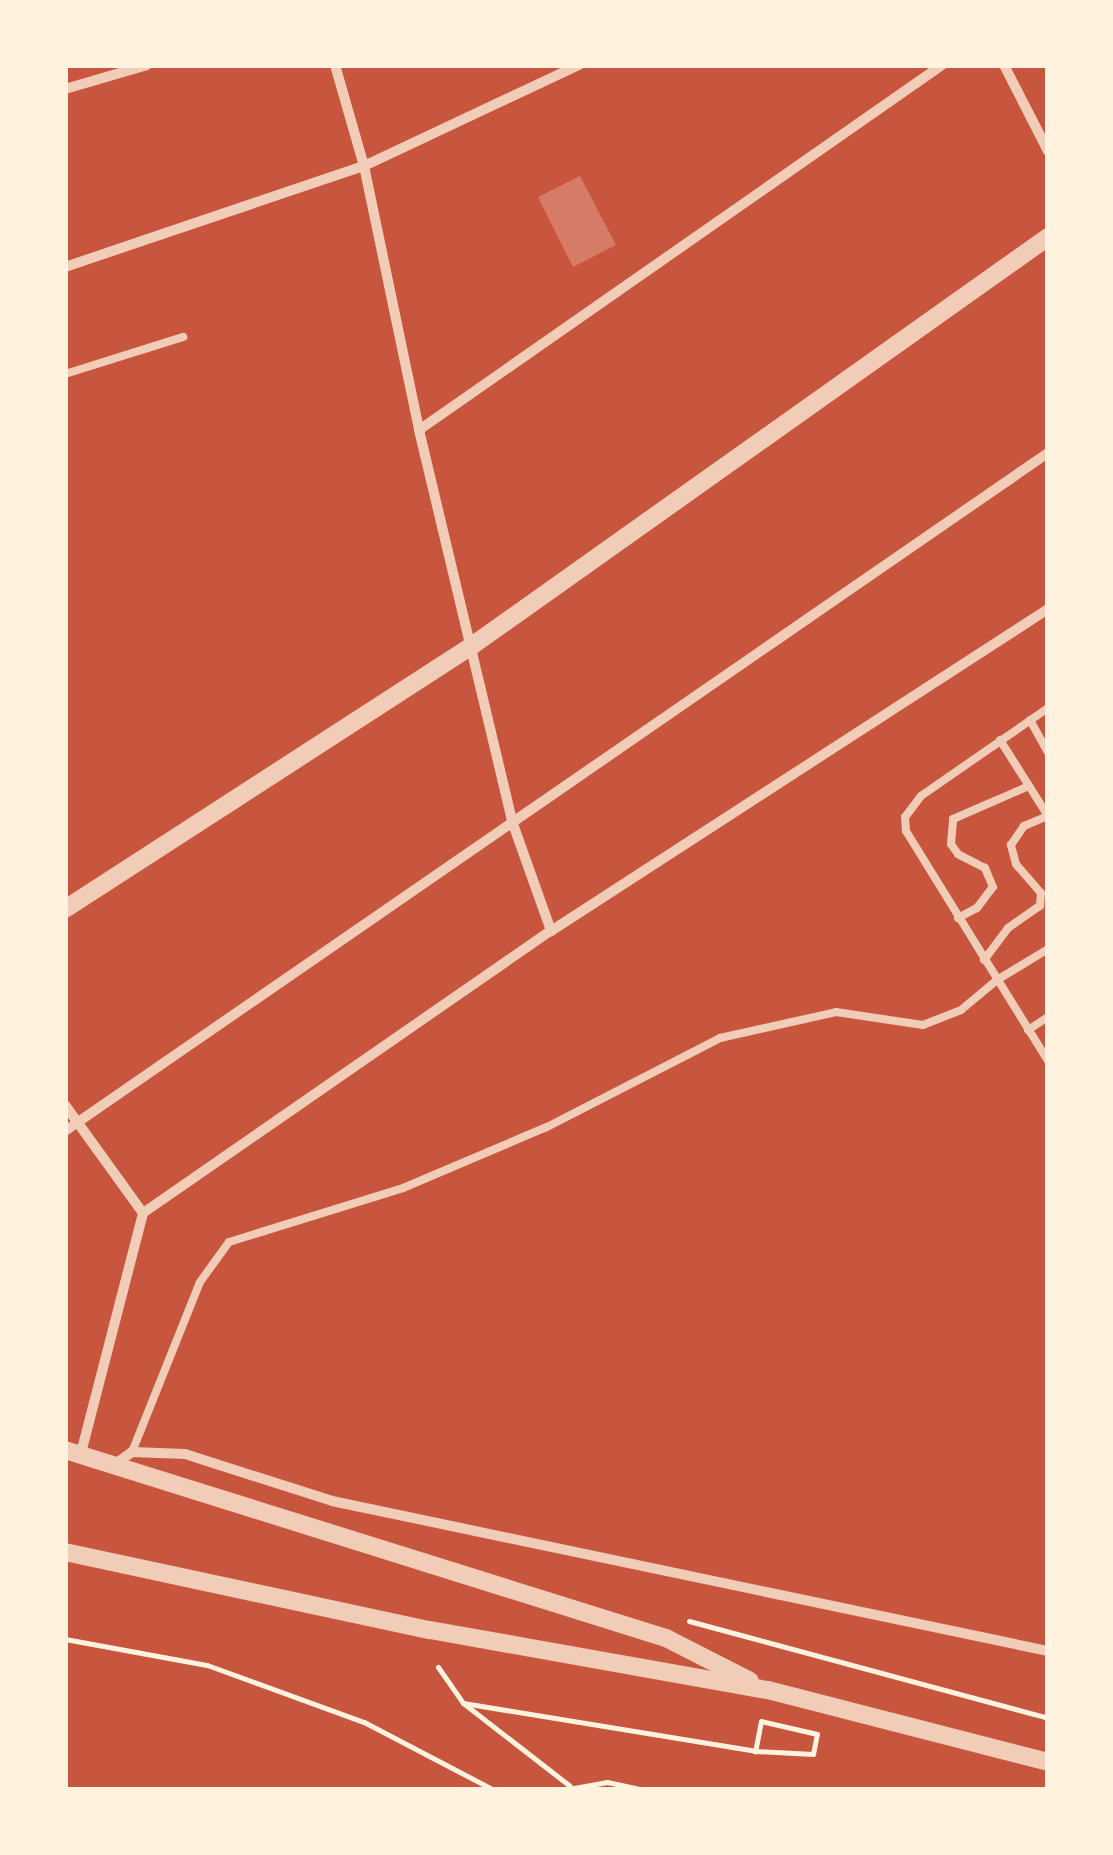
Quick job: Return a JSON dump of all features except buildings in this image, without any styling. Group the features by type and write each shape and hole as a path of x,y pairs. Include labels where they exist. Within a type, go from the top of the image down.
{"street":[{"path":"65,89 147,65"},
{"path":"335,65 364,166 419,430 513,824 551,931"},
{"path":"65,267 364,166 579,65"},
{"path":"419,430 942,65"},
{"path":"1004,65 1048,151"},
{"path":"65,910 473,645 1048,237"},
{"path":"65,1131 1048,453"},
{"path":"768,1690 666,1638 73,1452 143,1213 551,931 1048,610"},
{"path":"65,1105 143,1213"},
{"path":"115,1464 132,1452 185,1454 332,1501 1048,1651"},
{"path":"65,1552 430,1630 768,1690 1048,1762"}],"lane":[{"path":"65,374 183,337"},
{"path":"1047,1057 906,831 904,817 921,796 1048,709"},
{"path":"1030,720 1048,752"},
{"path":"984,960 1008,928 1040,906 1041,893 1016,864 1011,845 1024,826 1048,816 1000,740"},
{"path":"958,918 977,908 992,887 985,868 958,854 951,844 954,819 1029,786"},
{"path":"132,1452 200,1282 229,1242 403,1188 547,1128 720,1038 836,1012 923,1025 961,1010 997,980 1048,948"},
{"path":"1028,1030 1048,1017"}],"path":[{"path":"65,1639 207,1665 364,1722 494,1790"},
{"path":"438,1666 463,1703 566,1788 606,1782 645,1790"},
{"path":"463,1703 755,1750 812,1754 816,1734 760,1721 755,1750"}]}
